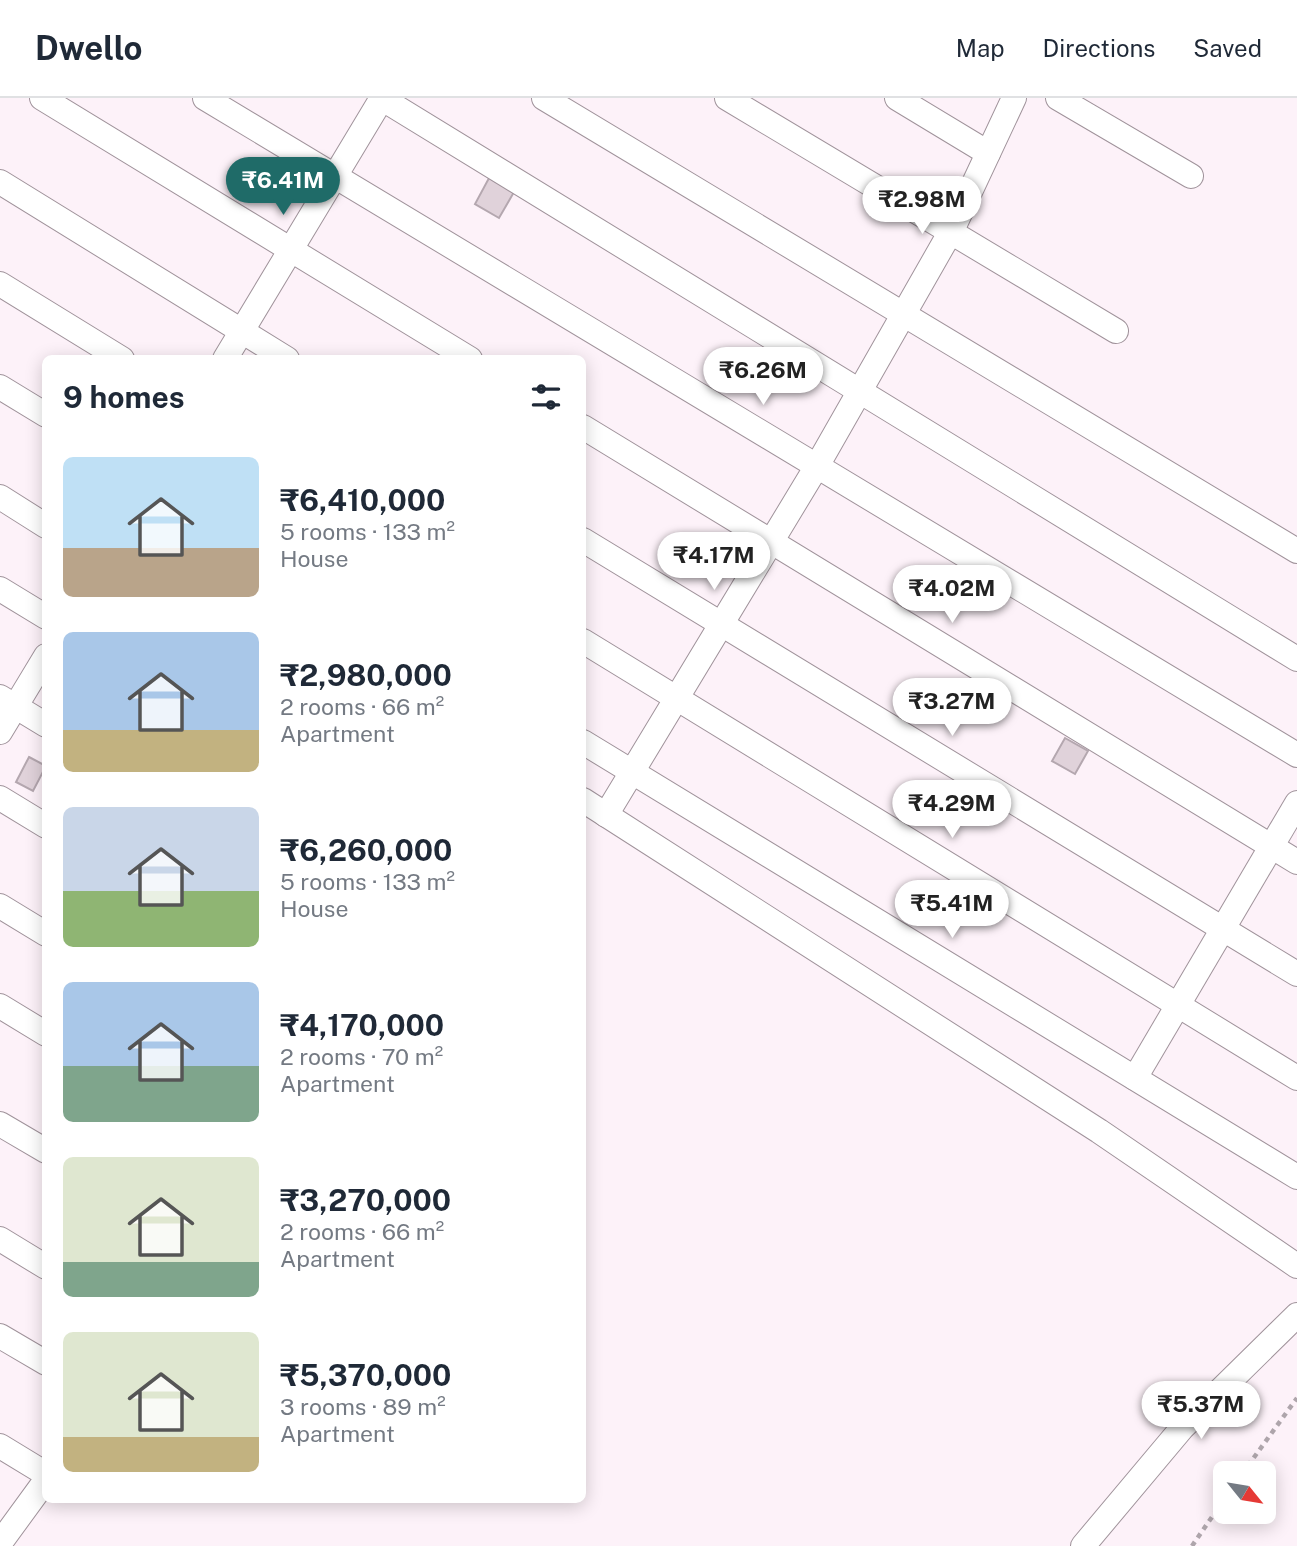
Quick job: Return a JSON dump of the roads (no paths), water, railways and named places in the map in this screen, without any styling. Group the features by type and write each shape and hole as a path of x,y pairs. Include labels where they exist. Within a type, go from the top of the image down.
{"street":[{"path":"42,98 463,355"},
{"path":"205,98 1297,755"},
{"path":"227,355 382,98 1297,659"},
{"path":"544,98 1297,551"},
{"path":"727,98 1116,331"},
{"path":"897,98 988,153"},
{"path":"606,815 817,466 950,232 1014,98"},
{"path":"1058,98 1191,176"},
{"path":"0,182 281,355"},
{"path":"0,284 115,355"},
{"path":"0,387 42,413"},
{"path":"586,429 1297,862"},
{"path":"0,498 42,524"},
{"path":"586,542 1297,974"},
{"path":"0,589 42,615"},
{"path":"586,643 1297,1078"},
{"path":"0,732 8,702 42,661"},
{"path":"8,702 42,723"},
{"path":"586,744 1297,1177"},
{"path":"0,798 42,824"},
{"path":"586,802 1099,1131 1297,1266"},
{"path":"1135,1078 1297,803"},
{"path":"0,906 42,932"},
{"path":"0,1006 42,1032"},
{"path":"0,1124 42,1149"},
{"path":"0,1239 42,1264"},
{"path":"1083,1546 1182,1427 1297,1315"},
{"path":"0,1336 42,1361"},
{"path":"0,1446 42,1472"},
{"path":"0,1543 42,1485"}]}
